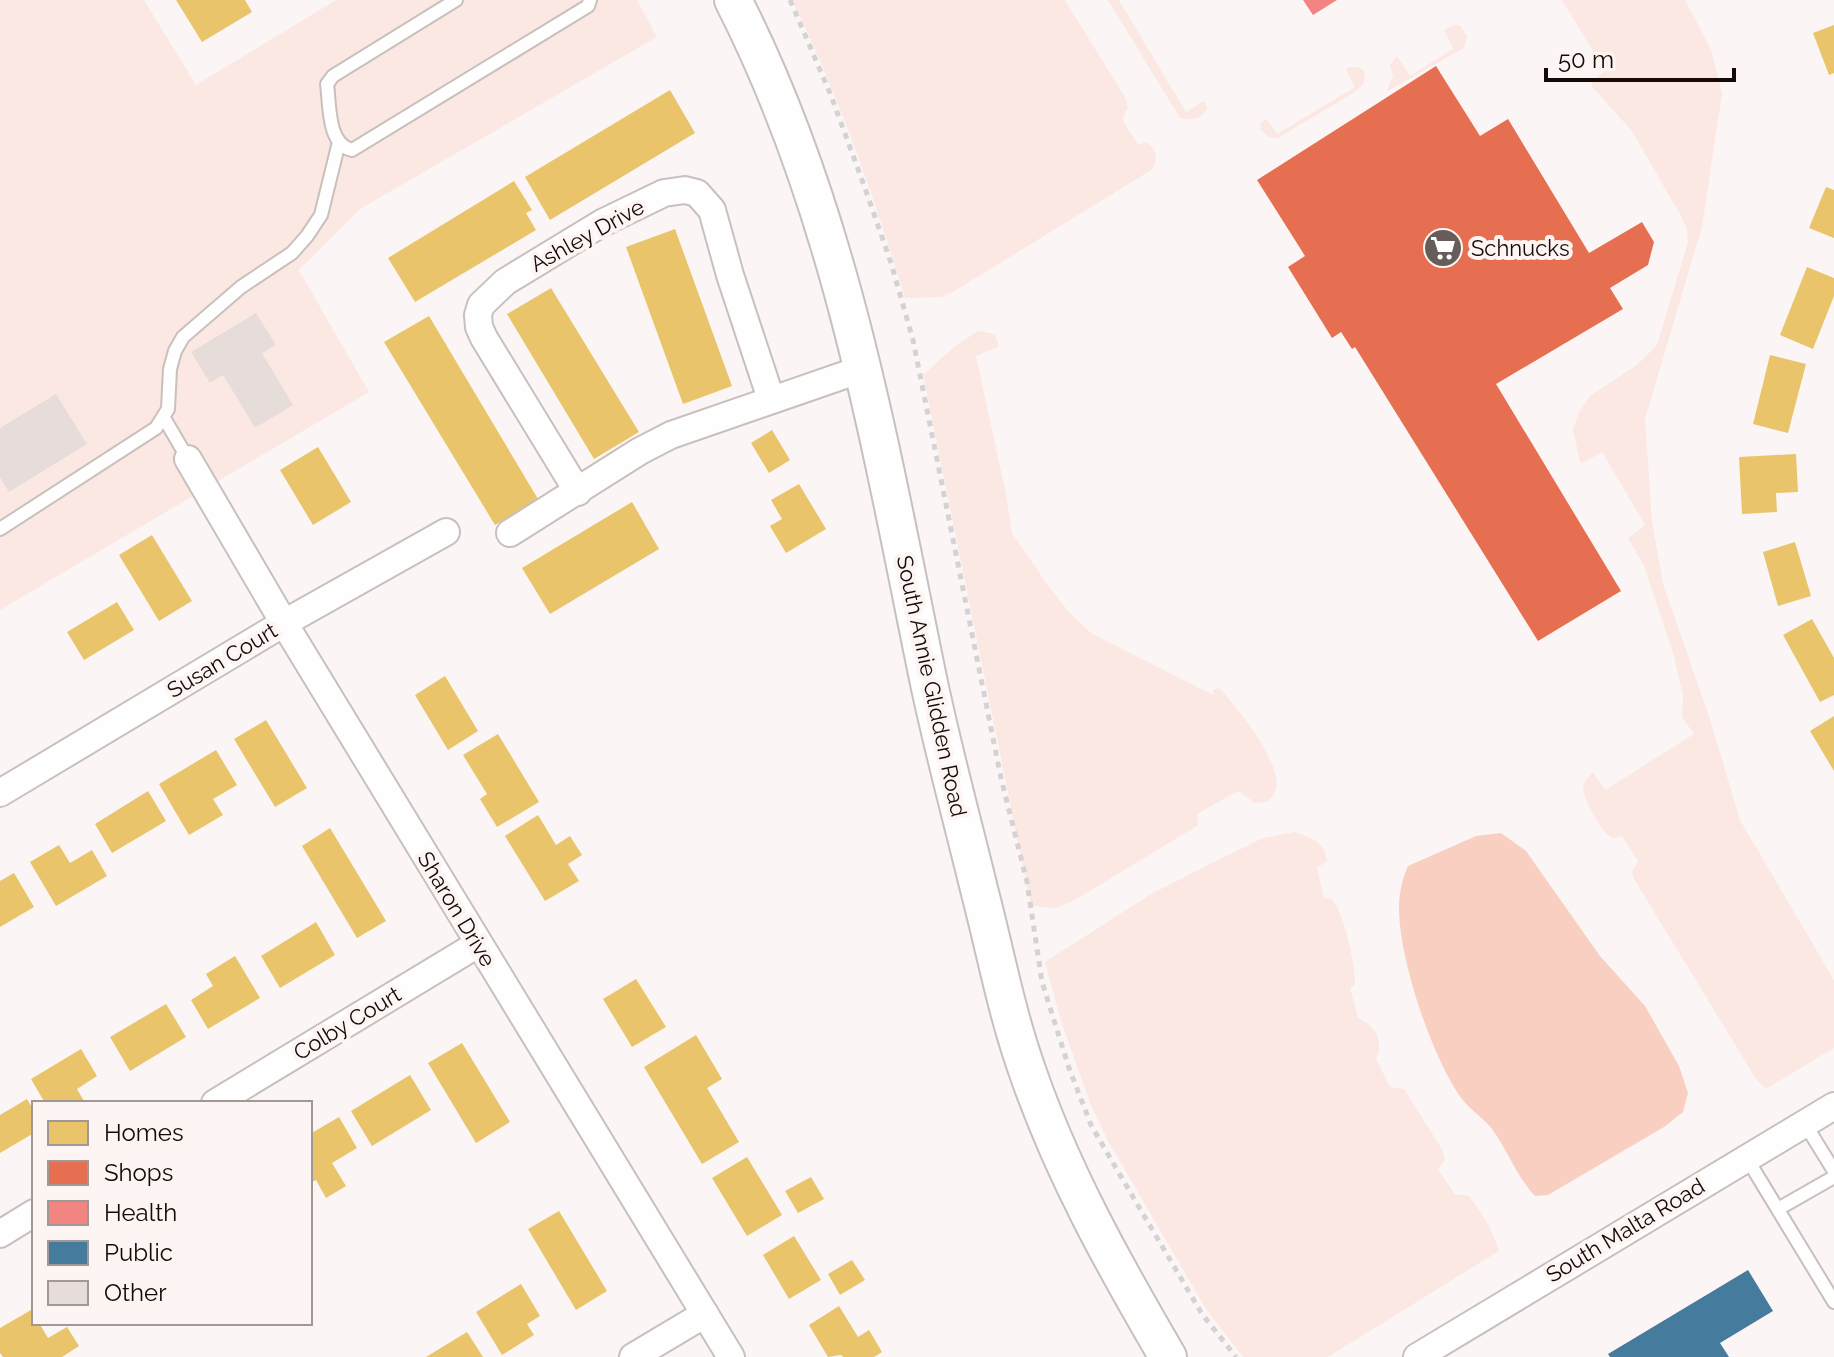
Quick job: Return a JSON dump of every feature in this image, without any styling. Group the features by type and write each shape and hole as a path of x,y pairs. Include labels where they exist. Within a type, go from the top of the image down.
{"main road":[{"name":"South Annie Glidden Road","path":"733,0 803,162 842,288 896,510 953,792 1025,1064 1056,1147 1091,1221 1168,1357"}],"street":[{"name":"Ashley Drive","path":"578,492 484,338 478,315 481,305 505,282 602,223 664,193 685,190 697,193 712,210 771,399"},
{"path":"510,533 640,451 671,435 862,369"},
{"name":"Sharon Drive","path":"188,459 478,944 731,1357"},
{"name":"Susan Court","path":"0,793 284,623 446,532"},
{"name":"Colby Court","path":"218,1101 478,944"},
{"name":"South Malta Road","path":"1431,1353 1746,1157 1834,1106"},
{"path":"0,1234 32,1214"},
{"path":"633,1357 705,1314"}],"lane":[{"path":"456,0 333,76 327,84 333,132 345,148 352,150 588,6 590,0"},
{"path":"0,529 156,428 168,409 170,369 183,337 241,287 292,253 307,236 321,215 339,142"},
{"path":"164,418 188,459"},
{"path":"1778,1209 1834,1174 1805,1124"},
{"path":"1746,1157 1834,1302"}],"path":[{"path":"790,0 830,93 865,188 913,340 1001,778 1027,882 1042,982 1069,1068 1091,1125 1202,1314 1236,1357"}],"shaded area":[{"path":"0,0 144,0 196,85 336,0 637,0 657,37 360,209 299,270 369,392 0,610"},
{"path":"792,0 1065,0 1126,99 1128,108 1122,119 1138,145 1146,142 1154,151 1153,169 953,292 942,297 905,298 854,147 825,72"},
{"path":"1108,0 1119,0 1186,112 1204,101 1207,107 1200,117 1180,118"},
{"path":"1562,0 1685,0 1711,49 1722,94 1702,227 1645,419 1652,521 1663,584 1710,719 1740,820 1834,980 1834,1048 1766,1089 1756,1079 1634,879 1632,872 1638,861 1622,836 1614,838 1606,833 1593,814 1583,789 1593,772 1605,790 1694,734 1682,717 1683,696 1674,656 1644,566 1628,538 1645,525 1602,452 1580,462 1573,430 1578,414 1591,395 1637,365 1657,345 1688,242 1681,216 1631,130 1593,88 1591,82 1605,71"},
{"path":"1460,25 1467,36 1464,48 1386,92 1393,76 1390,65 1397,56 1410,76 1453,49 1444,30"},
{"path":"1359,67 1365,72 1364,83 1357,91 1278,138 1269,137 1260,129 1261,122 1267,119 1277,134 1355,87 1346,69"},
{"path":"978,331 995,334 999,346 976,356 1012,533 1068,611 1091,633 1213,695 1213,690 1219,688 1258,737 1273,767 1276,781 1275,792 1267,802 1255,803 1238,791 1197,814 1198,825 1192,829 1075,900 1056,908 1031,906 923,375 954,347"},
{"path":"1295,832 1316,841 1325,854 1327,861 1317,868 1324,898 1332,899 1345,927 1355,976 1355,985 1350,988 1358,1018 1370,1025 1379,1040 1376,1059 1390,1087 1404,1089 1442,1149 1445,1159 1438,1169 1455,1194 1469,1196 1474,1202 1499,1251 1328,1357 1243,1357 1206,1309 1108,1141 1092,1108 1061,1021 1045,962 1151,894 1263,838"},
{"path":"1501,833 1526,851 1600,956 1645,1006 1679,1066 1688,1093 1683,1112 1664,1127 1548,1195 1535,1196 1529,1189 1492,1129 1466,1103 1451,1081 1419,1007 1400,929 1400,897 1408,866 1476,836"}],"building: Homes":[{"path":"176,0 245,0 252,12 202,42"},
{"path":"1834,25 1834,73 1829,75 1813,33"},
{"path":"670,90 695,133 550,220 525,177"},
{"path":"514,181 532,210 526,213 536,230 415,302 388,258"},
{"path":"1826,187 1834,190 1834,238 1809,228"},
{"path":"675,229 732,386 683,404 626,247"},
{"path":"1807,267 1834,278 1834,296 1813,349 1780,335"},
{"path":"551,288 639,432 594,459 507,314"},
{"path":"429,316 538,499 495,525 384,342"},
{"path":"1770,355 1806,364 1788,433 1753,424"},
{"path":"772,430 790,460 769,473 751,443"},
{"path":"318,447 351,502 313,525 280,470"},
{"path":"1796,454 1798,492 1776,493 1777,512 1742,514 1739,457"},
{"path":"799,484 826,529 786,553 770,526 782,519 771,500"},
{"path":"632,502 659,549 550,614 522,568"},
{"path":"152,535 192,601 159,621 119,555"},
{"path":"1795,542 1811,596 1778,606 1763,552"},
{"path":"117,602 134,630 84,660 67,632"},
{"path":"1812,619 1834,658 1834,695 1820,702 1783,635"},
{"path":"445,676 478,731 448,750 415,695"},
{"path":"1834,716 1834,771 1810,731"},
{"path":"266,720 307,788 275,807 234,739"},
{"path":"498,734 539,802 497,827 480,799 487,794 463,755"},
{"path":"216,750 237,785 213,799 223,815 189,835 159,784"},
{"path":"148,791 166,821 112,853 95,824"},
{"path":"538,815 556,845 570,836 582,855 568,864 579,881 545,901 505,836"},
{"path":"330,828 386,921 357,938 302,846"},
{"path":"59,845 70,863 92,850 107,876 56,906 30,862"},
{"path":"14,873 34,907 0,927 0,881"},
{"path":"316,922 335,955 280,988 261,956"},
{"path":"235,956 260,998 208,1029 191,1000 213,986 206,974"},
{"path":"636,979 666,1027 632,1047 603,999"},
{"path":"166,1004 186,1037 130,1071 110,1037"},
{"path":"696,1035 722,1079 707,1088 739,1142 702,1164 644,1067"},
{"path":"462,1043 510,1122 476,1143 428,1063"},
{"path":"81,1049 97,1076 77,1089 84,1101 44,1101 31,1079"},
{"path":"410,1075 431,1110 372,1146 351,1111"},
{"path":"27,1099 32,1108 32,1134 0,1153 0,1115"},
{"path":"339,1117 357,1148 332,1163 346,1186 326,1198 316,1180 312,1182 312,1133"},
{"path":"747,1157 782,1215 747,1236 712,1178"},
{"path":"811,1177 824,1199 798,1213 785,1191"},
{"path":"559,1211 607,1291 576,1310 528,1229"},
{"path":"794,1236 821,1280 789,1299 763,1255"},
{"path":"852,1260 865,1280 840,1295 828,1274"},
{"path":"521,1284 540,1316 527,1324 534,1335 502,1355 476,1312"},
{"path":"839,1306 858,1337 869,1330 882,1352 874,1357 828,1357 809,1325"},
{"path":"31,1310 32,1325 40,1325 48,1338 67,1327 79,1346 62,1357 3,1357 0,1353 0,1328"},
{"path":"467,1332 483,1357 426,1357"}],"building: Shops":[{"name":"Schnucks","path":"1436,66 1480,136 1508,119 1589,253 1642,222 1654,242 1648,265 1610,288 1623,309 1496,384 1621,591 1538,641 1355,347 1352,349 1341,332 1332,338 1288,267 1305,256 1257,180"}],"building: Health":[{"path":"1303,0 1337,0 1313,15"}],"building: Public":[{"path":"1748,1270 1773,1311 1720,1343 1729,1357 1610,1357 1608,1354"}],"building: Other":[{"path":"256,313 276,345 262,353 293,405 255,428 223,375 210,383 191,352"},
{"path":"56,394 87,444 9,492 0,477 0,428"}],"place":[{"name":"Schnucks","path":"1443,248"}]}
